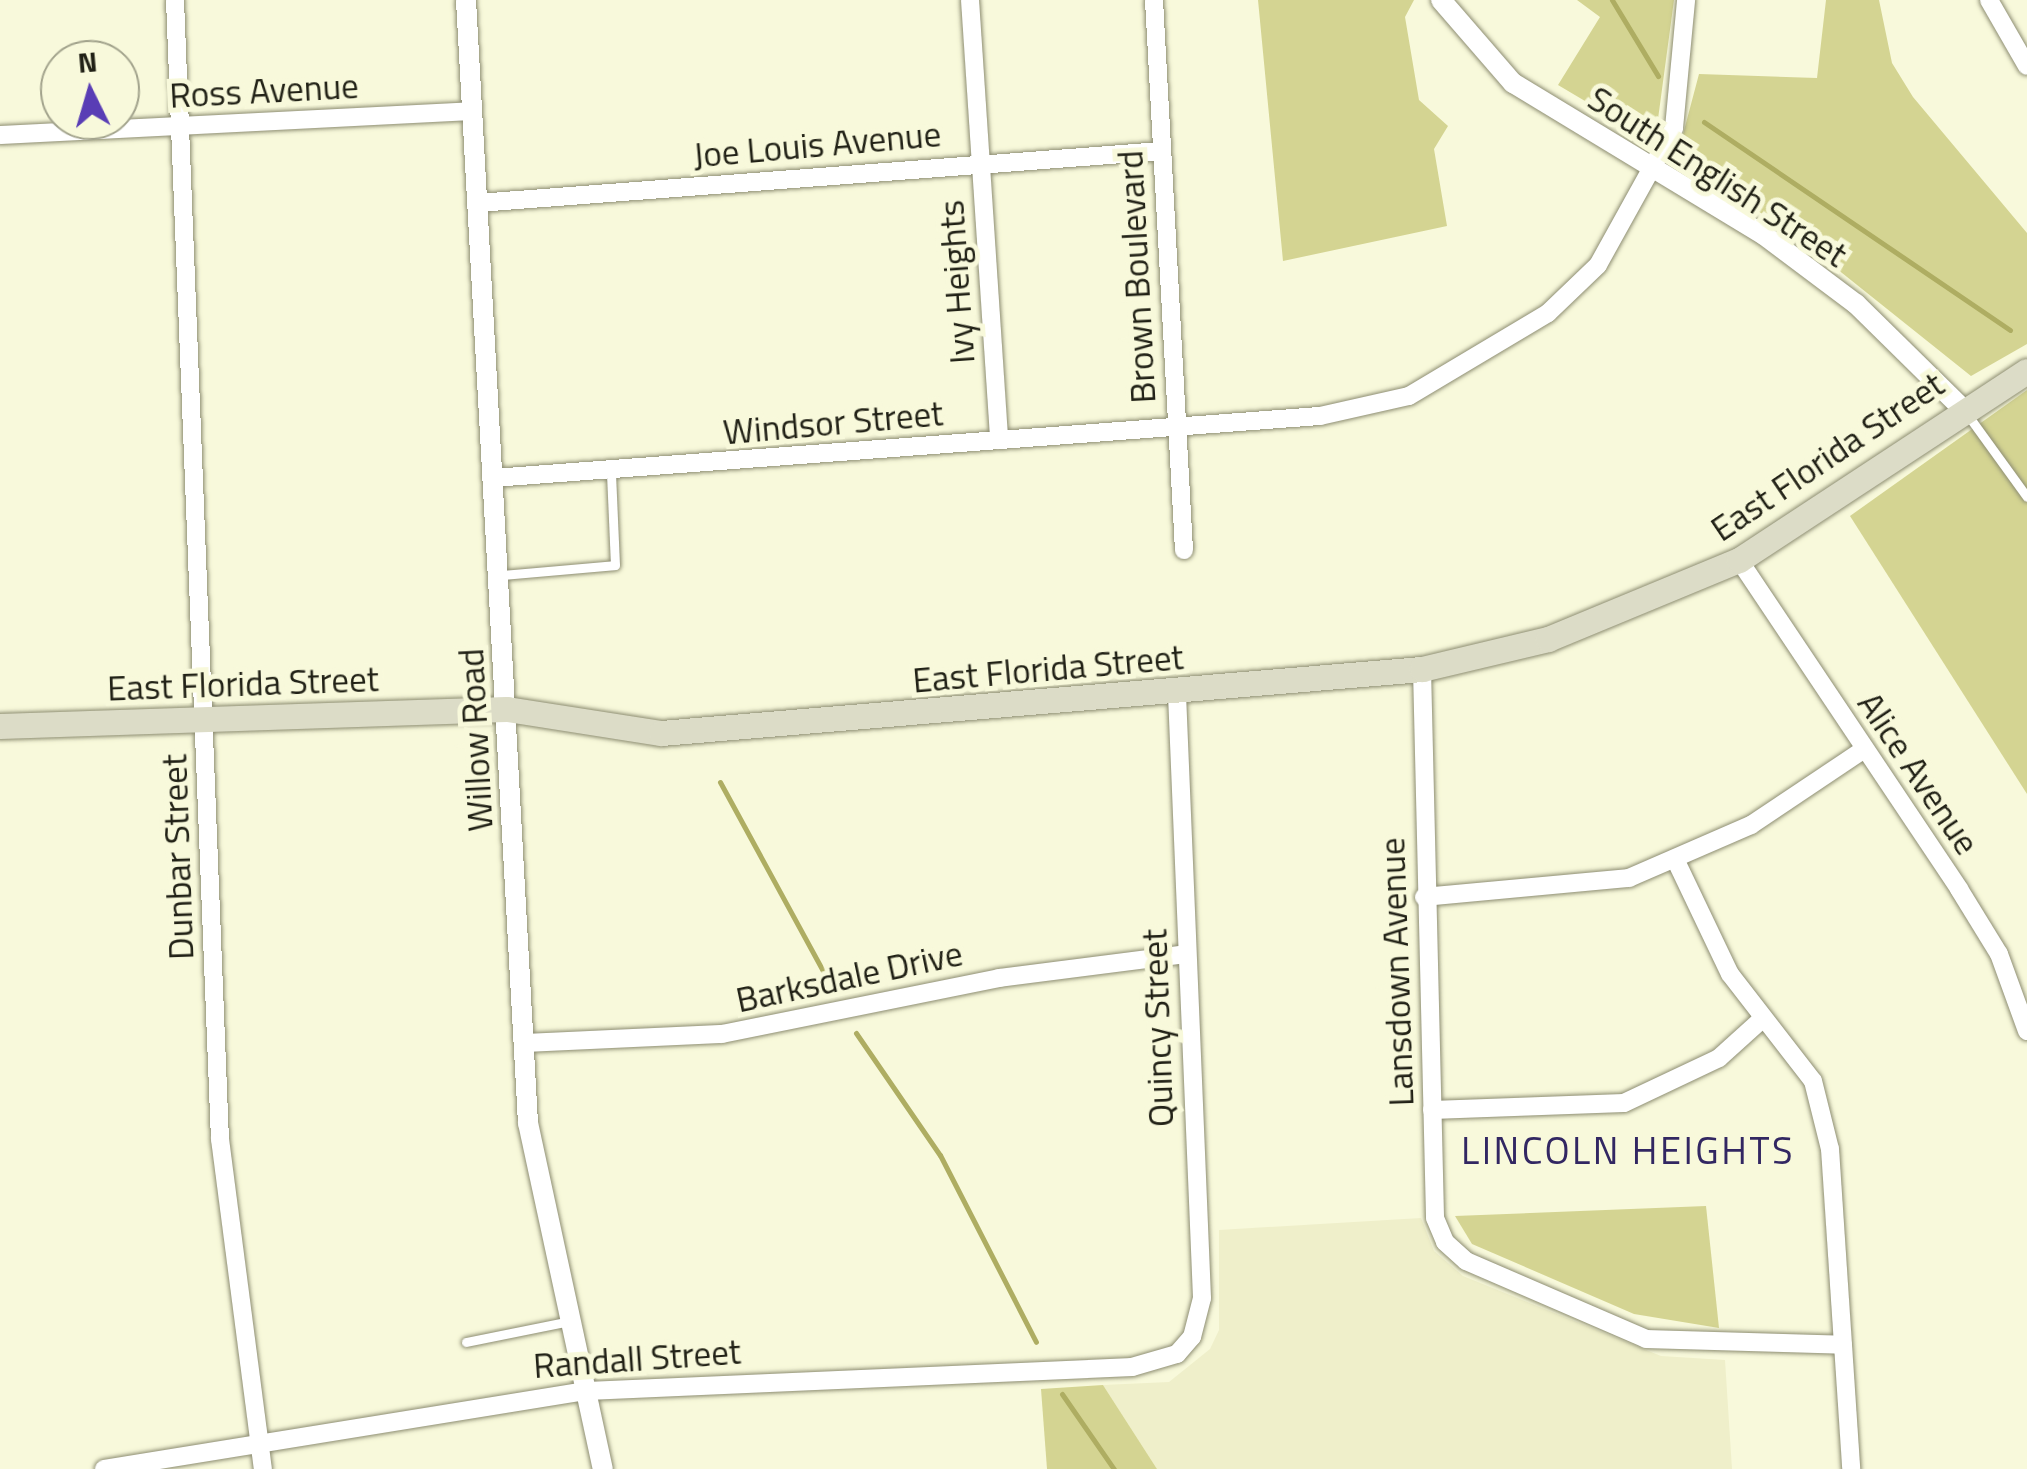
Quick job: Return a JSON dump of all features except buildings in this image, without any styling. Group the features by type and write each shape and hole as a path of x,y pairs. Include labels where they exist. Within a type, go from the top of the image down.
{"main road":[{"name":"East Florida Street","path":"0,726 507,709 661,733 1422,669 1548,639 1739,560 1962,408 2027,371"}],"street":[{"name":"Dunbar Street","path":"175,0 220,1139 262,1469"},
{"name":"Willow Road","path":"466,0 528,1123 603,1469"},
{"name":"Ivy Heights","path":"970,0 999,440"},
{"name":"Brown Boulevard","path":"1154,0 1184,550"},
{"name":"South English Street","path":"1441,0 1513,83 1826,282 1962,408"},
{"name":"Windsor Street","path":"493,478 1320,416 1409,396 1482,358 1598,266 1674,128 1686,0"},
{"path":"1988,0 2027,66"},
{"name":"Ross Avenue","path":"0,136 472,112"},
{"name":"Joe Louis Avenue","path":"478,204 1162,151"},
{"name":"Alice Avenue","path":"1739,560 1999,954 2027,1031"},
{"name":"Lansdown Avenue","path":"1422,669 1434,1218 1466,1261 1646,1339 1843,1345"},
{"name":"Quincy Street","path":"1177,692 1202,1298 1192,1337 1177,1354"},
{"path":"1424,896 1566,888 1676,860 1751,825 1863,750"},
{"path":"1676,860 1700,924 1761,1020 1812,1082 1826,1132 1851,1469"},
{"name":"Barksdale Drive","path":"523,1042 722,1034 998,978 1186,954"},
{"path":"1432,1110 1624,1103 1718,1058 1761,1020"},
{"name":"Randall Street","path":"104,1469 587,1391 1132,1366 1177,1354"}],"lane":[{"path":"1962,408 2027,497"},
{"path":"498,576 614,564 612,472"},
{"path":"466,1342 573,1321"}],"shaded area":[{"path":"1421,1218 1434,1251 1463,1276 1661,1356 1725,1360 1732,1469 1157,1469 1103,1385 1169,1382 1210,1349 1219,1330 1219,1230"}],"green space":[{"path":"1258,0 1414,0 1405,17 1419,100 1448,126 1434,149 1447,226 1283,261"},
{"path":"1577,0 1674,0 1658,119 1644,136 1558,85 1600,17"},
{"path":"1826,0 1879,0 1892,63 1913,97 2027,233 2027,344 1971,376 1797,237 1677,157 1699,74 1817,78"},
{"path":"2027,390 2027,794 1850,516"},
{"path":"1706,1206 1719,1328 1634,1314 1472,1244 1455,1216"},
{"path":"1103,1385 1157,1469 1047,1469 1041,1389"}],"waterway":[{"path":"1612,0 1658,76"},
{"path":"1704,122 2010,330"},
{"path":"720,782 834,991"},
{"path":"856,1033 940,1155 1036,1342"},
{"path":"1062,1394 1114,1469"}],"district":[{"name":"LINCOLN HEIGHTS","path":"1628,1151"}]}
